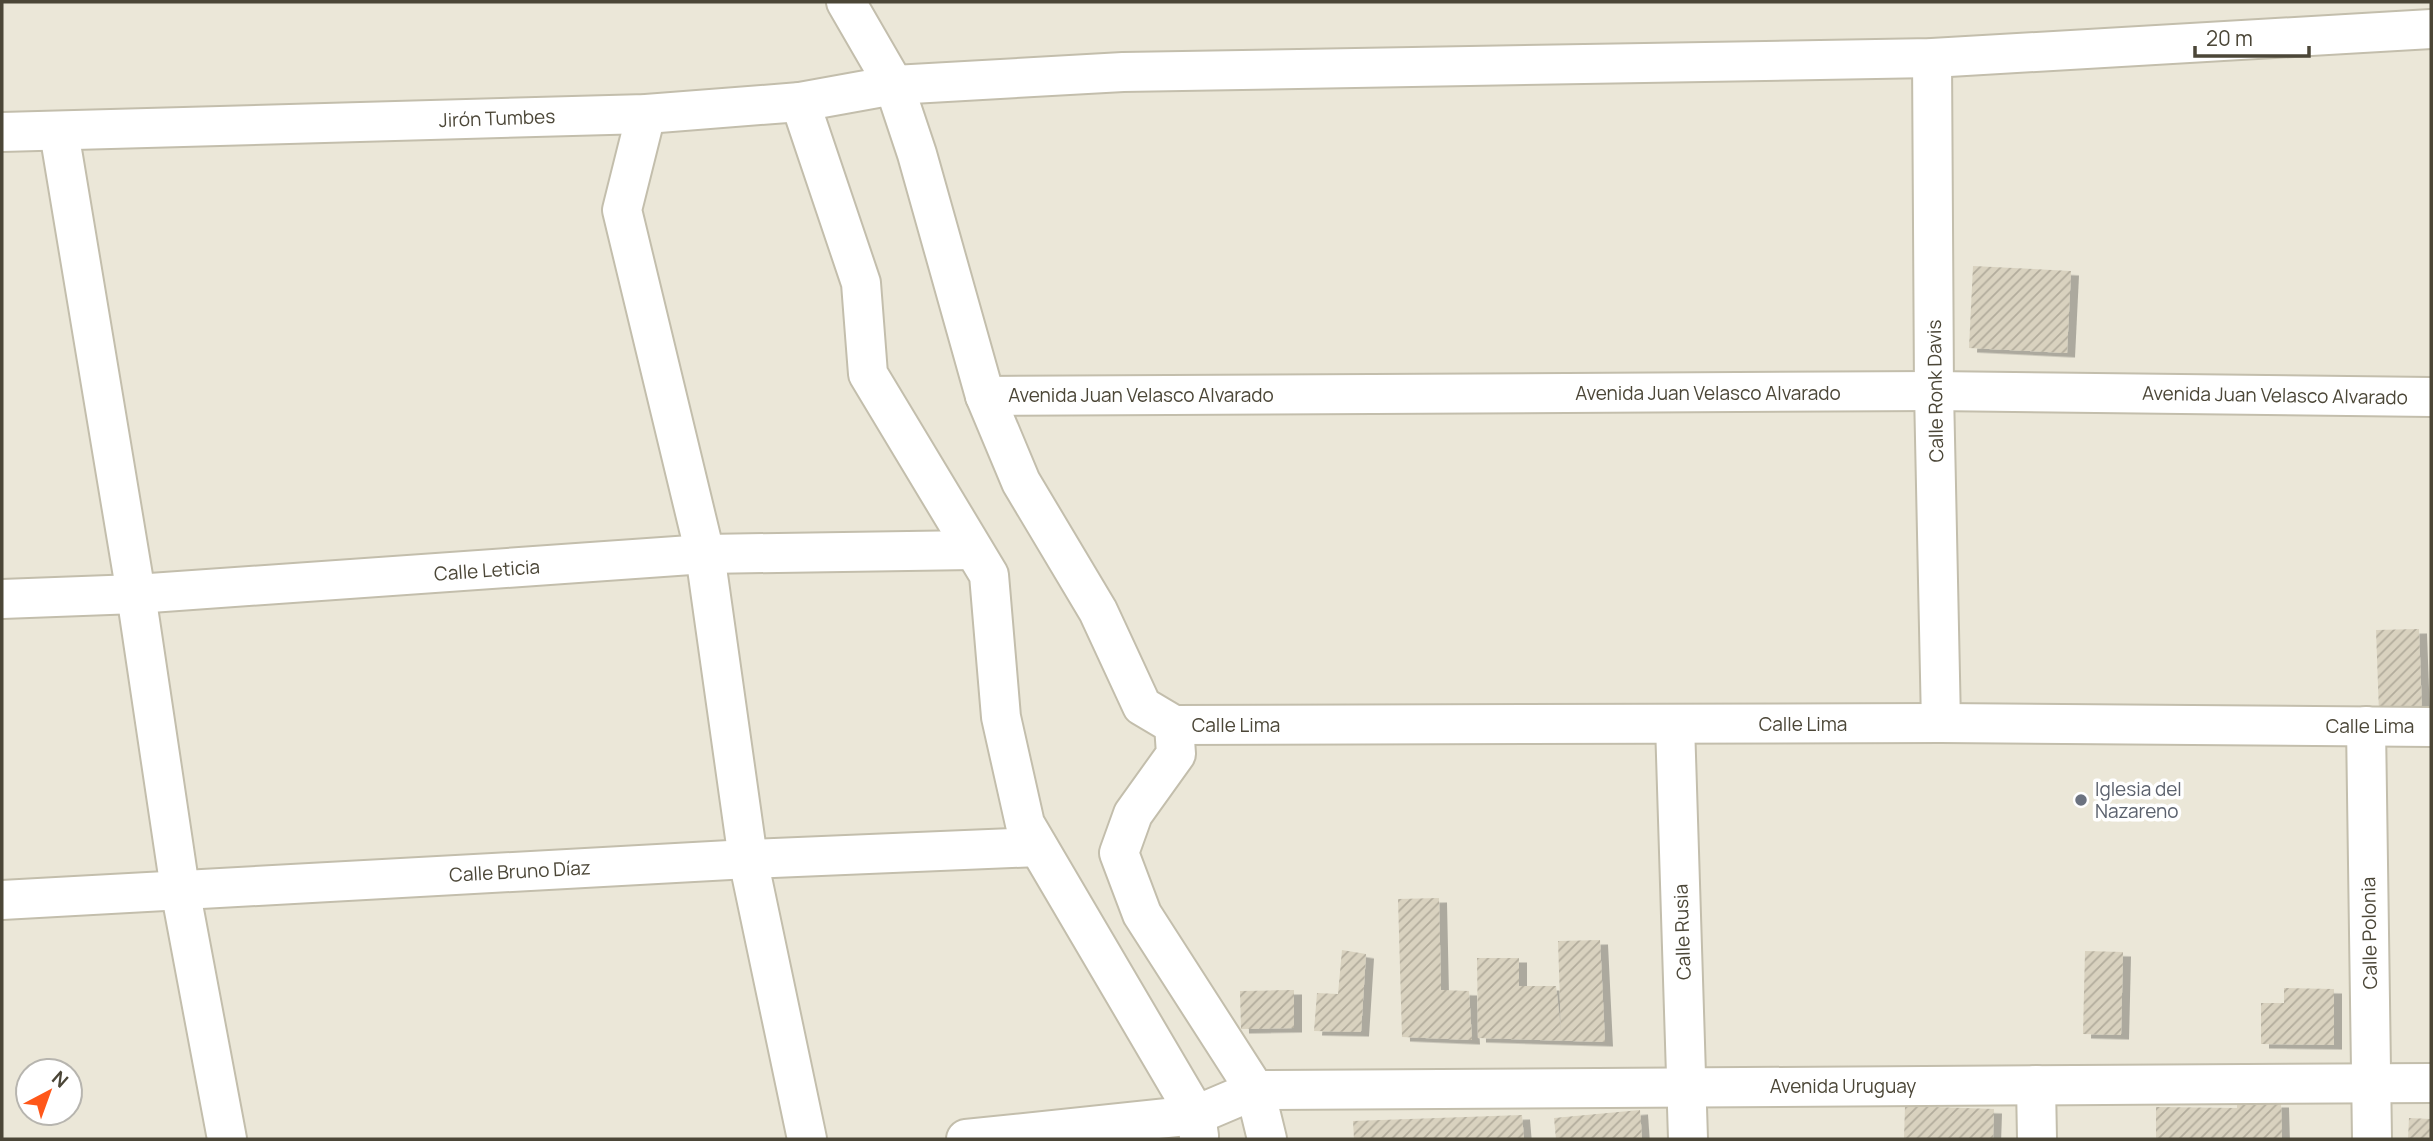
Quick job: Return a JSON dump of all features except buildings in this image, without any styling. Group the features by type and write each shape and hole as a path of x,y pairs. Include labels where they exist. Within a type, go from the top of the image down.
{"street":[{"path":"846,2 894,85 918,154 985,396 1021,482 1098,611 1142,706 1174,725 1176,754 1133,814 1119,853 1142,914 1255,1090 1267,1139"},
{"name":"Jirón Tumbes","path":"2,132 646,114 800,102 894,85 1123,72 1932,58 2431,29"},
{"name":"Calle Ronk Davis","path":"1932,58 1934,391 1941,723"},
{"path":"800,102 861,283 868,374 989,575 1001,717 1025,824 1198,1127"},
{"path":"646,114 622,210 705,554 748,859 807,1139"},
{"path":"59,132 136,594 180,889 227,1139"},
{"name":"Avenida Juan Velasco Alvarado","path":"985,396 1934,391 2431,397"},
{"name":"Calle Leticia","path":"2,599 136,594 705,554 973,550"},
{"name":"Calle Lima","path":"1174,725 1941,723 2431,727"},
{"name":"Calle Rusia","path":"1675,724 1688,1139"},
{"name":"Calle Polonia","path":"2366,726 2372,1139"},
{"name":"Calle Bruno Díaz","path":"2,900 748,859 1038,847"},
{"name":"Avenida Uruguay","path":"1255,1090 2431,1083"},
{"path":"2036,1085 2037,1139"},
{"path":"966,1139 1198,1127 1255,1090"}],"shaded area":[{"path":"2,2 2431,2 2431,1139 2,1139"}],"place":[{"name":"Iglesia del Nazareno","path":"2081,800"}]}
